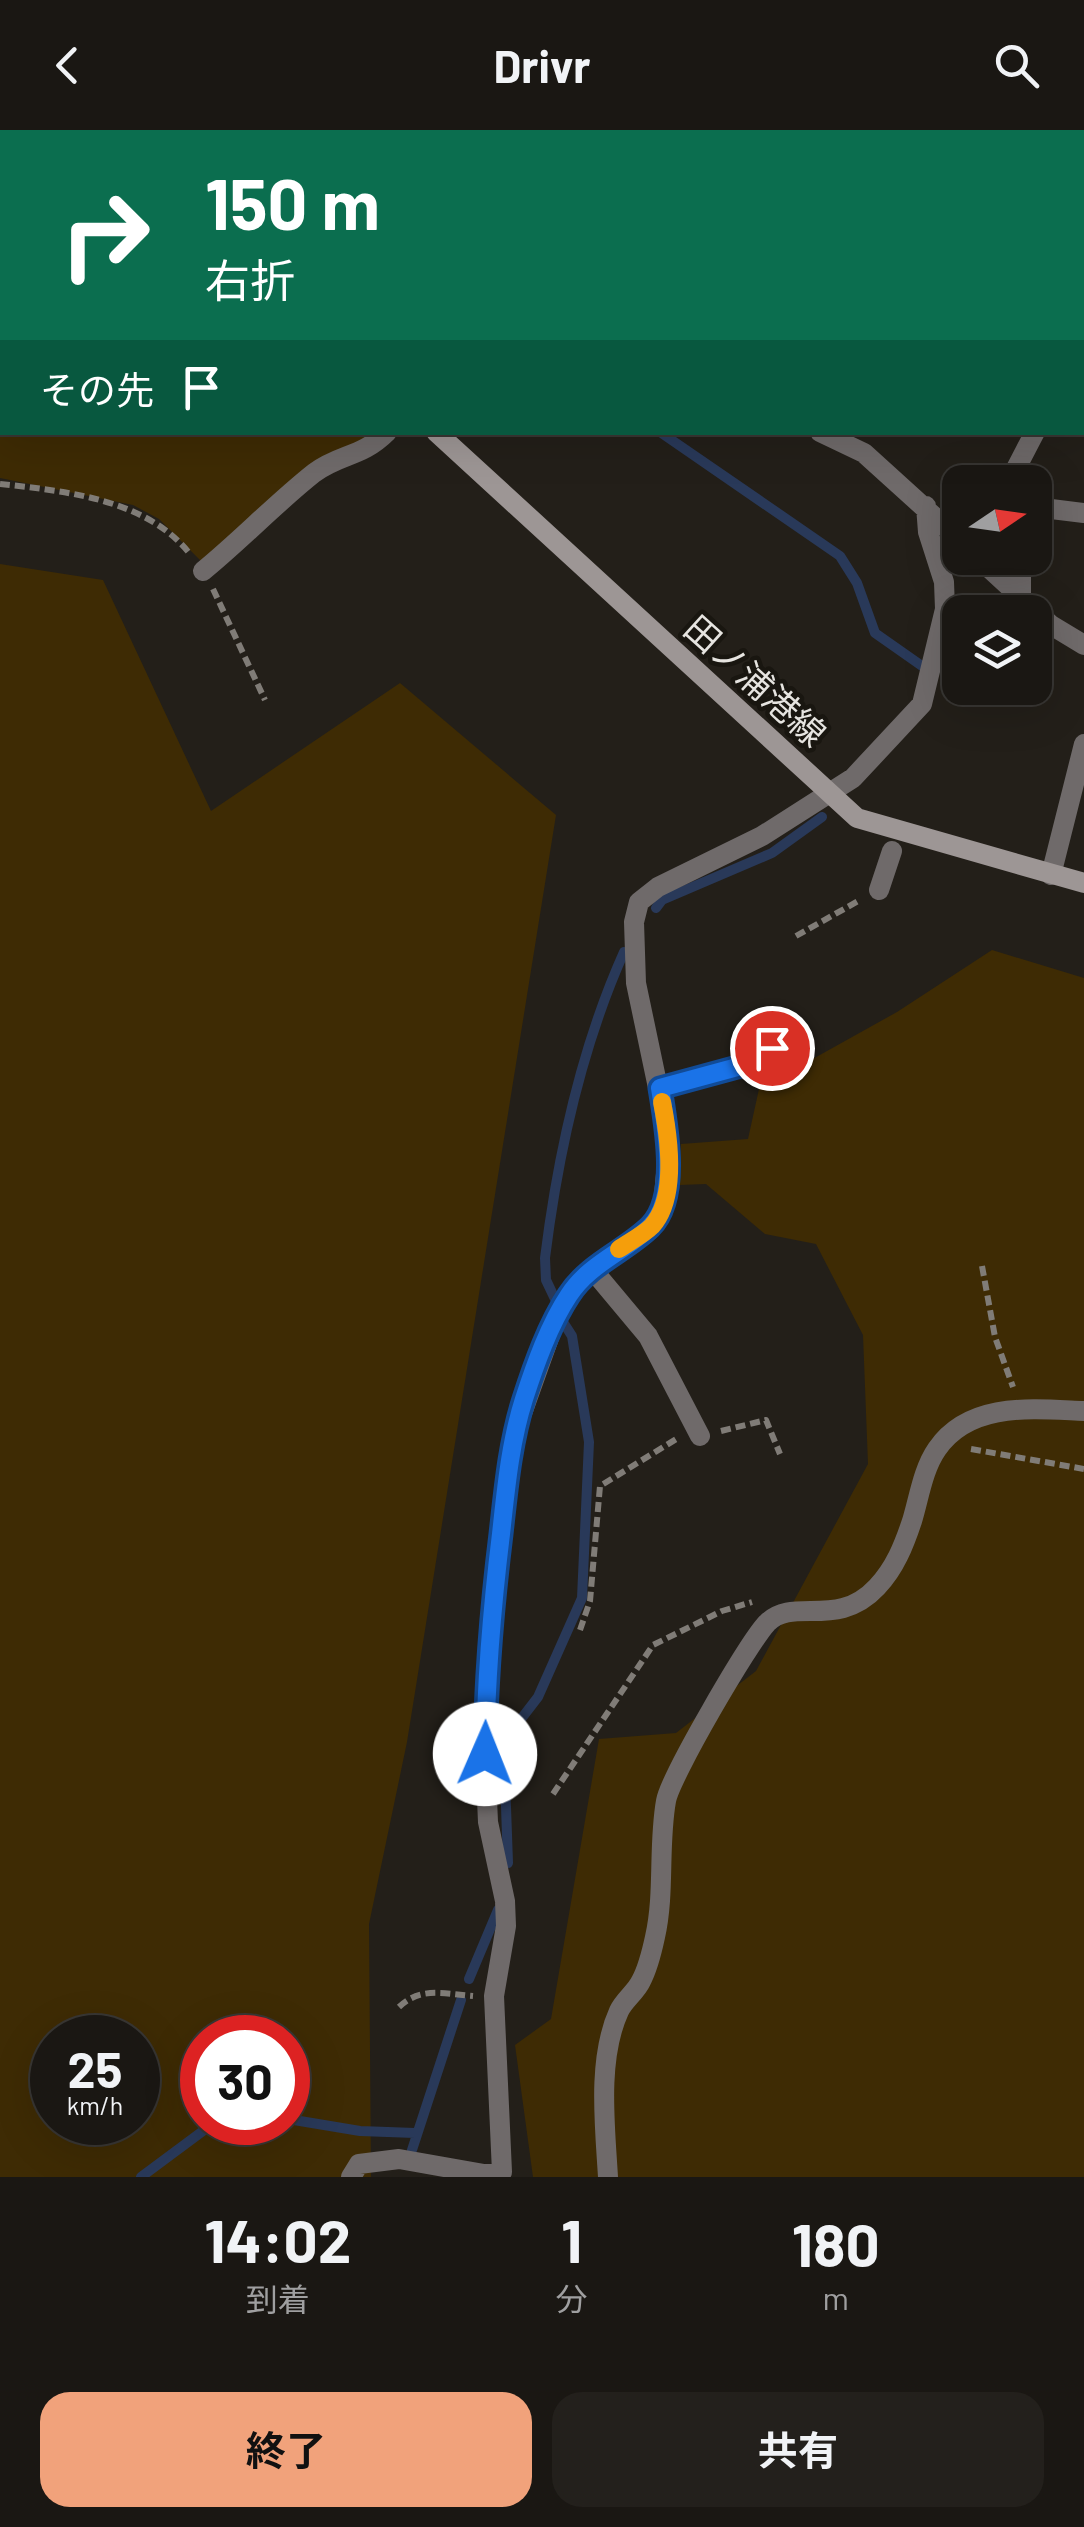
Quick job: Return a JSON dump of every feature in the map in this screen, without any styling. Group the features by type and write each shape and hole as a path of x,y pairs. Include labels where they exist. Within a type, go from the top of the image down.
{"main road":[{"name":"田ノ浦港線","path":"439,435 857,818 1084,883"}],"street":[{"path":"204,571 332,460 367,452 384,435"},
{"path":"826,435 864,453 942,522"},
{"path":"1018,465 1033,435"},
{"path":"351,2177 359,2164 399,2160 505,2174 494,1996 506,1926 488,1822 486,1700 507,1476 524,1400 570,1293 592,1269 651,1226 663,1207 669,1140 636,984 634,922 639,902 658,887 762,836 832,792 898,736 922,704 945,609 944,582 928,532 926,506"},
{"path":"1052,509 1084,513"},
{"path":"995,575 1016,595"},
{"path":"1052,622 1084,645"},
{"path":"1051,875 1080,774 1084,744"},
{"path":"879,890 892,851"},
{"path":"660,1088 741,1066 772,1048"},
{"path":"592,1269 648,1336 698,1432"},
{"path":"608,2177 606,2061 619,2010 642,1981 659,1921 666,1798 691,1746 762,1632 787,1610 835,1614 874,1591 892,1568 928,1466 949,1436 969,1422 1018,1408 1084,1411"}],"path":[{"path":"0,484 39,488 137,512 160,523 204,571 266,700"},
{"path":"796,936 879,890"},
{"path":"982,1266 995,1337 1018,1408"},
{"path":"580,1630 590,1601 600,1486 698,1432 766,1420 780,1454"},
{"path":"949,1436 968,1449 1084,1469"},
{"path":"553,1794 654,1645 722,1611 765,1598 777,1597 787,1610"},
{"path":"399,2007 409,1997 426,1992 494,1996"}],"shaded area":[{"path":"0,435 373,435 203,563 159,519 133,505 0,478"},
{"path":"0,564 103,580 211,811 400,683 556,815 407,1742 369,1924 371,2177 0,2177"},
{"path":"992,950 1084,978 1084,2177 533,2177 515,2045 551,2019 599,1739 676,1733 756,1671 868,1464 863,1335 816,1244 765,1234 706,1184 679,1185 681,1144 748,1139 759,1089 897,1012"}],"waterway":[{"path":"664,435 840,556 857,583 875,633 922,666"},
{"path":"656,908 662,900 772,853 822,817"},
{"path":"556,1301 546,1280 545,1258 564,1140 595,1026 624,952"},
{"path":"508,1863 505,1779 511,1732 538,1697 582,1598 589,1442 572,1336 563,1322"},
{"path":"469,1979 498,1910"},
{"path":"412,2150 461,2000"},
{"path":"310,2123 360,2131 415,2133"},
{"path":"141,2177 184,2145"}],"slow traffic":[{"path":"619,1249 651,1226 663,1207 669,1140 662,1102"}],"route":[{"path":"485,1754 495,1581 507,1476 524,1400 554,1324 570,1293 601,1261 651,1226 663,1207 669,1140 660,1088 741,1066 772,1048"}]}
